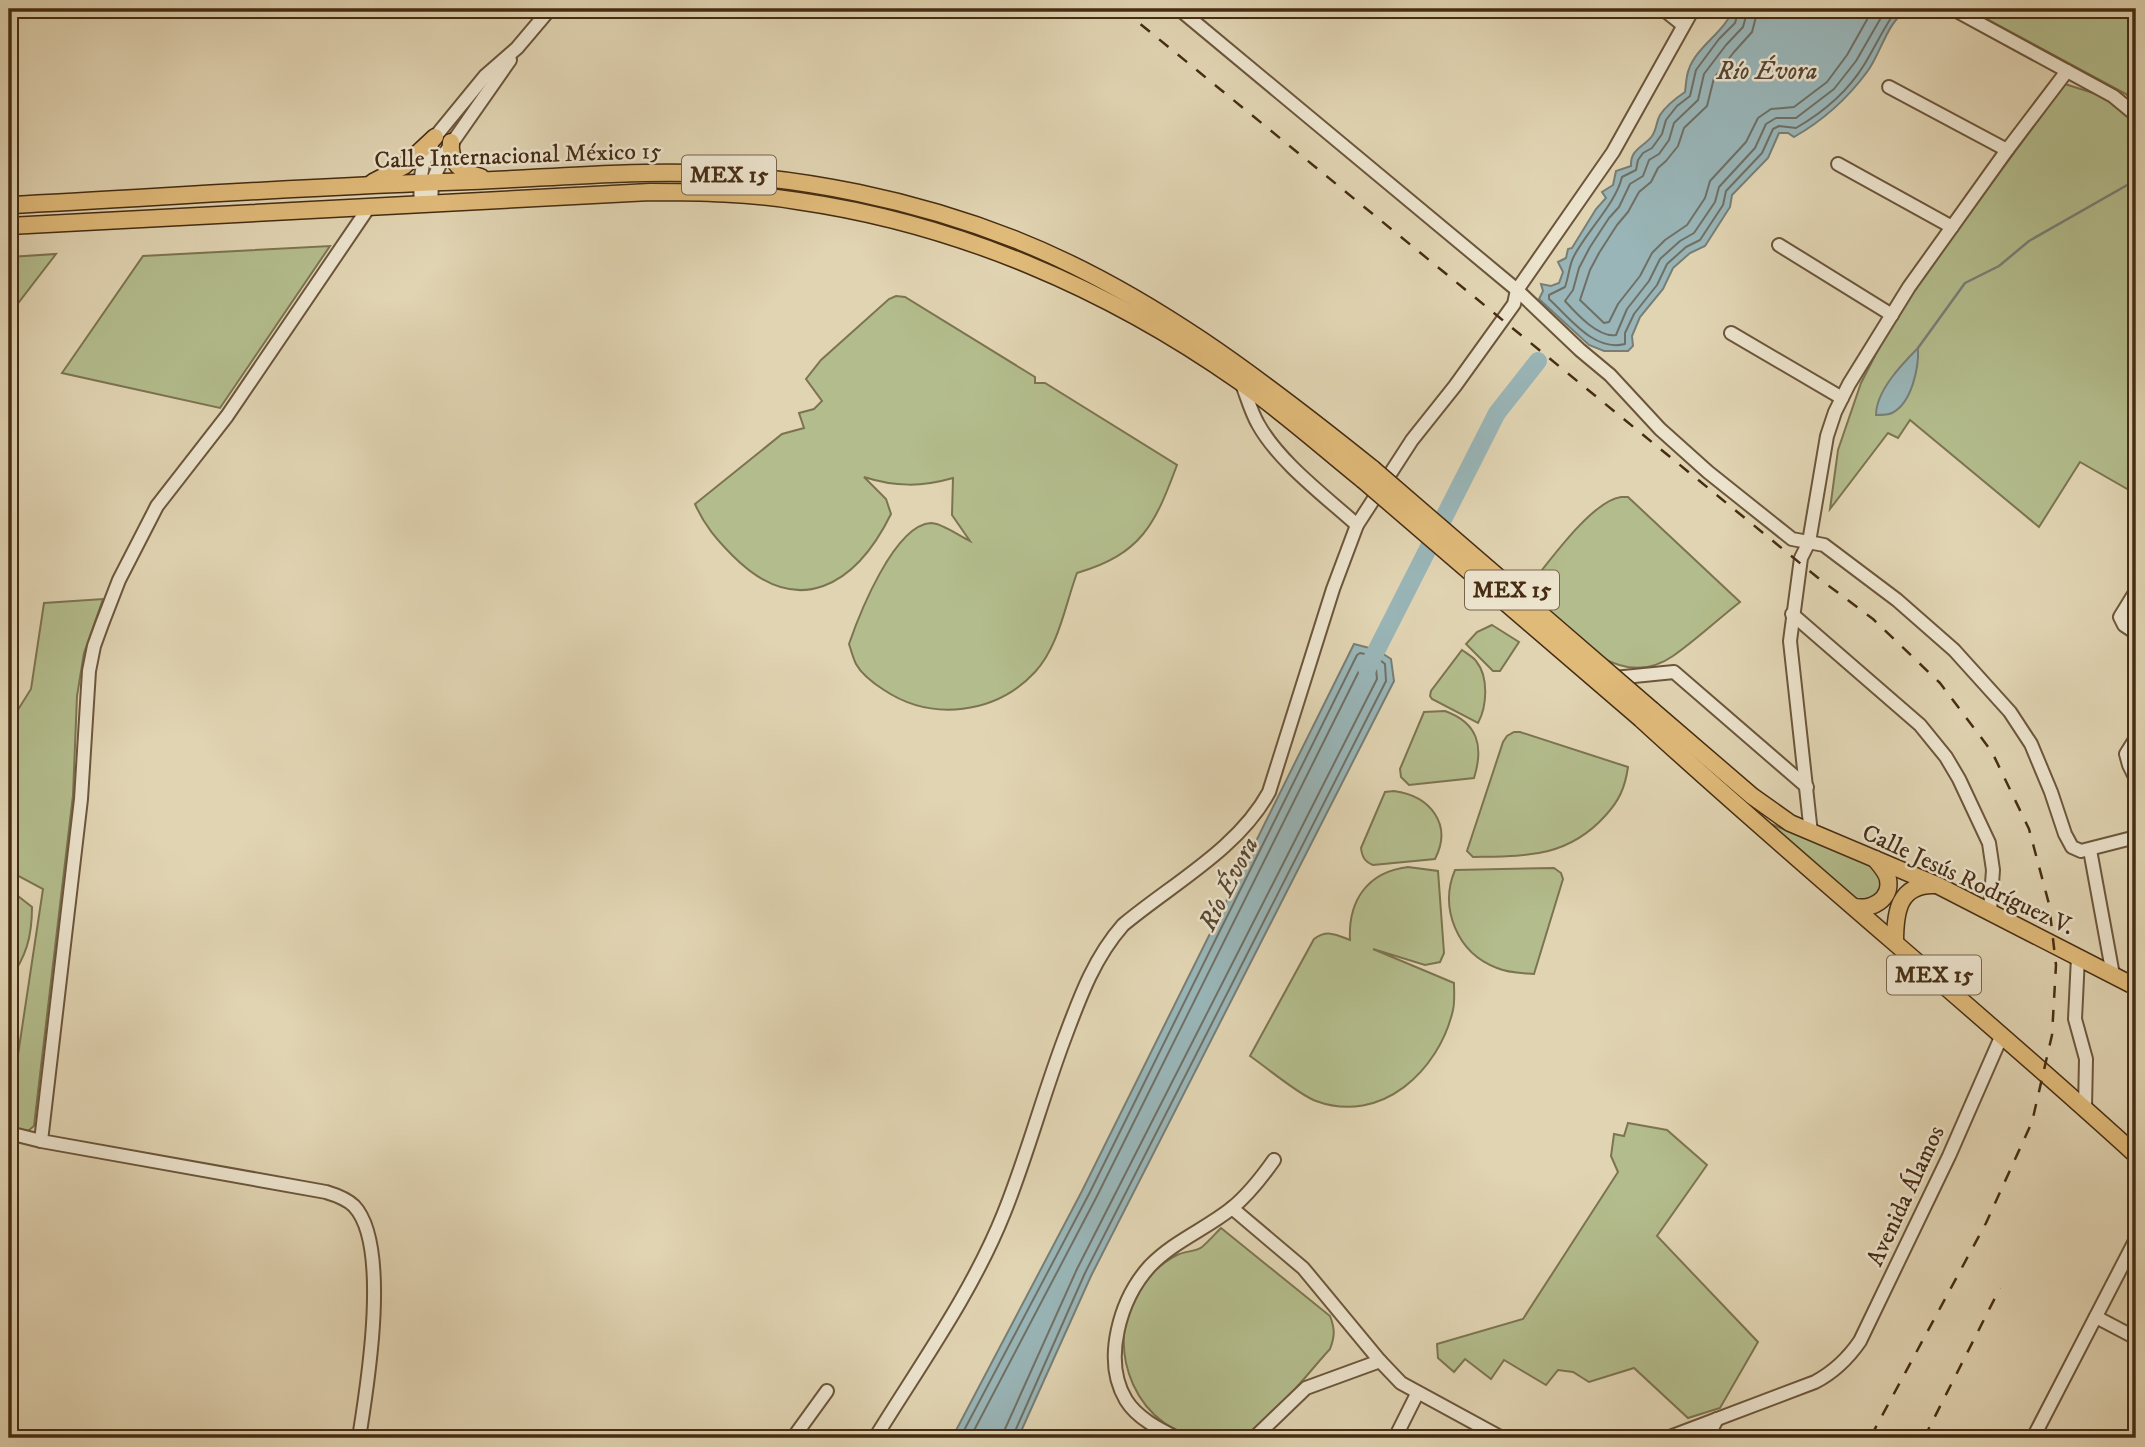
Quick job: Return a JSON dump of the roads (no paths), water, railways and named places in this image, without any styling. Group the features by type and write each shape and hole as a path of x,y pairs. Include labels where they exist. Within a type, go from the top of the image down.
{"main road":[{"path":"366,185 404,166 443,139 458,167 466,173 501,180"},
{"name":"Calle Internacional México 15","path":"9,205 366,185 665,173 768,179 853,193 933,212 1013,239 1122,291 1180,325 1254,375 1368,475"},
{"name":"Calle Internacional México 15","path":"9,226 637,193 712,193 797,200 875,216 968,242 1078,286 1161,330 1242,383 1368,475"},
{"name":"MEX 15","path":"1368,475 1614,678 1646,715"},
{"name":"MEX 15","path":"1368,475 1646,715 1781,845 2002,1035 2136,1155"},
{"name":"Calle Jesús Rodríguez V.","path":"1646,715 1752,796 1811,833 1990,910 2136,988"},
{"path":"1854,907 1878,905 1886,893 1887,875 1874,859"},
{"path":"1895,942 1897,912 1906,896 1919,887 1939,886"}],"street":[{"path":"426,204 426,183 443,139 510,61 517,48 550,9"},
{"path":"1179,9 1517,290 1610,375 1660,429 1708,472 1792,539 1824,545 1897,600 1954,650 2010,712 2031,744 2065,834 2083,850 2113,975"},
{"path":"1663,9 1683,25"},
{"path":"875,1438 950,1318 991,1244 1067,1030 1096,962 1123,925 1235,838 1248,824 1269,792 1357,525 1412,440 1514,304 1517,290 1613,152 1693,9"},
{"path":"1953,9 2113,96 2136,116"},
{"path":"1811,833 1791,655 1792,614 1801,558 1809,542 1827,436 1842,398 1909,287 2067,71"},
{"path":"1889,87 2007,150"},
{"path":"1838,164 1952,227"},
{"path":"41,1141 80,811 89,671 94,646 124,571 157,506 227,416 369,207"},
{"path":"1779,245 1892,315"},
{"path":"1731,333 1842,398"},
{"path":"1242,383 1256,422 1266,438 1311,484 1357,525"},
{"path":"2136,591 2120,617 2124,625 2136,632"},
{"path":"1792,614 1920,725 1946,757 1965,790 1989,843 1993,870 1990,910"},
{"path":"1614,678 1674,672 1807,787"},
{"path":"2136,738 2126,754 2136,779"},
{"path":"2083,850 2136,838"},
{"path":"2078,957 2075,1019 2086,1059 2085,1108"},
{"name":"Avenida Álamos","path":"1717,1419 1815,1382 1837,1369 1860,1341 1949,1156 2002,1035"},
{"path":"9,1133 326,1192 355,1207 365,1224 374,1266 375,1292 374,1322 359,1438"},
{"path":"1177,1438 1152,1424 1127,1402 1116,1365 1117,1332 1132,1294 1150,1266 1232,1208 1254,1188 1274,1160"},
{"path":"1232,1208 1303,1268 1401,1384 1502,1438"},
{"path":"2032,1438 2136,1239"},
{"path":"2096,1317 2136,1338"},
{"path":"1254,1438 1306,1388 1380,1362"},
{"path":"793,1438 827,1391"},
{"path":"1395,1438 1417,1394"},
{"path":"1667,1438 1717,1419"},
{"path":"1707,1438 1717,1419"},
{"path":"9,1436 18,1438"}],"water":[{"name":"Río Évora","path":"1733,9 1909,9 1895,21 1872,65 1843,100 1794,137 1788,133 1779,133 1768,158 1732,195 1730,207 1705,246 1690,253 1673,268 1663,289 1640,317 1632,336 1633,346 1628,351 1604,351 1589,345 1539,299 1543,291 1541,284 1551,286 1559,283 1563,272 1558,262 1566,258 1568,249 1572,248 1606,198 1602,192 1613,185 1616,171 1631,166 1633,156 1652,136 1665,108 1685,92 1687,75 1693,61 1724,25"},
{"path":"1918,348 1913,384 1905,401 1892,413 1876,415 1885,387"},
{"name":"Río Évora","path":"1354,644 1377,650 1391,659 1394,681 1091,1276 1018,1438 952,1438 1082,1191"}],"waterway":[{"path":"1918,348 1965,283 1999,266 2029,241 2136,180"},
{"name":"Río Évora","path":"1367,669 1497,413 1538,361"}],"railway":[{"path":"1122,9 1817,577 1873,619 1940,683 1992,752 2029,829 2049,904 2056,965 2052,1035 2032,1122 1986,1223 1870,1438"},
{"path":"1924,1438 2000,1288"}]}
